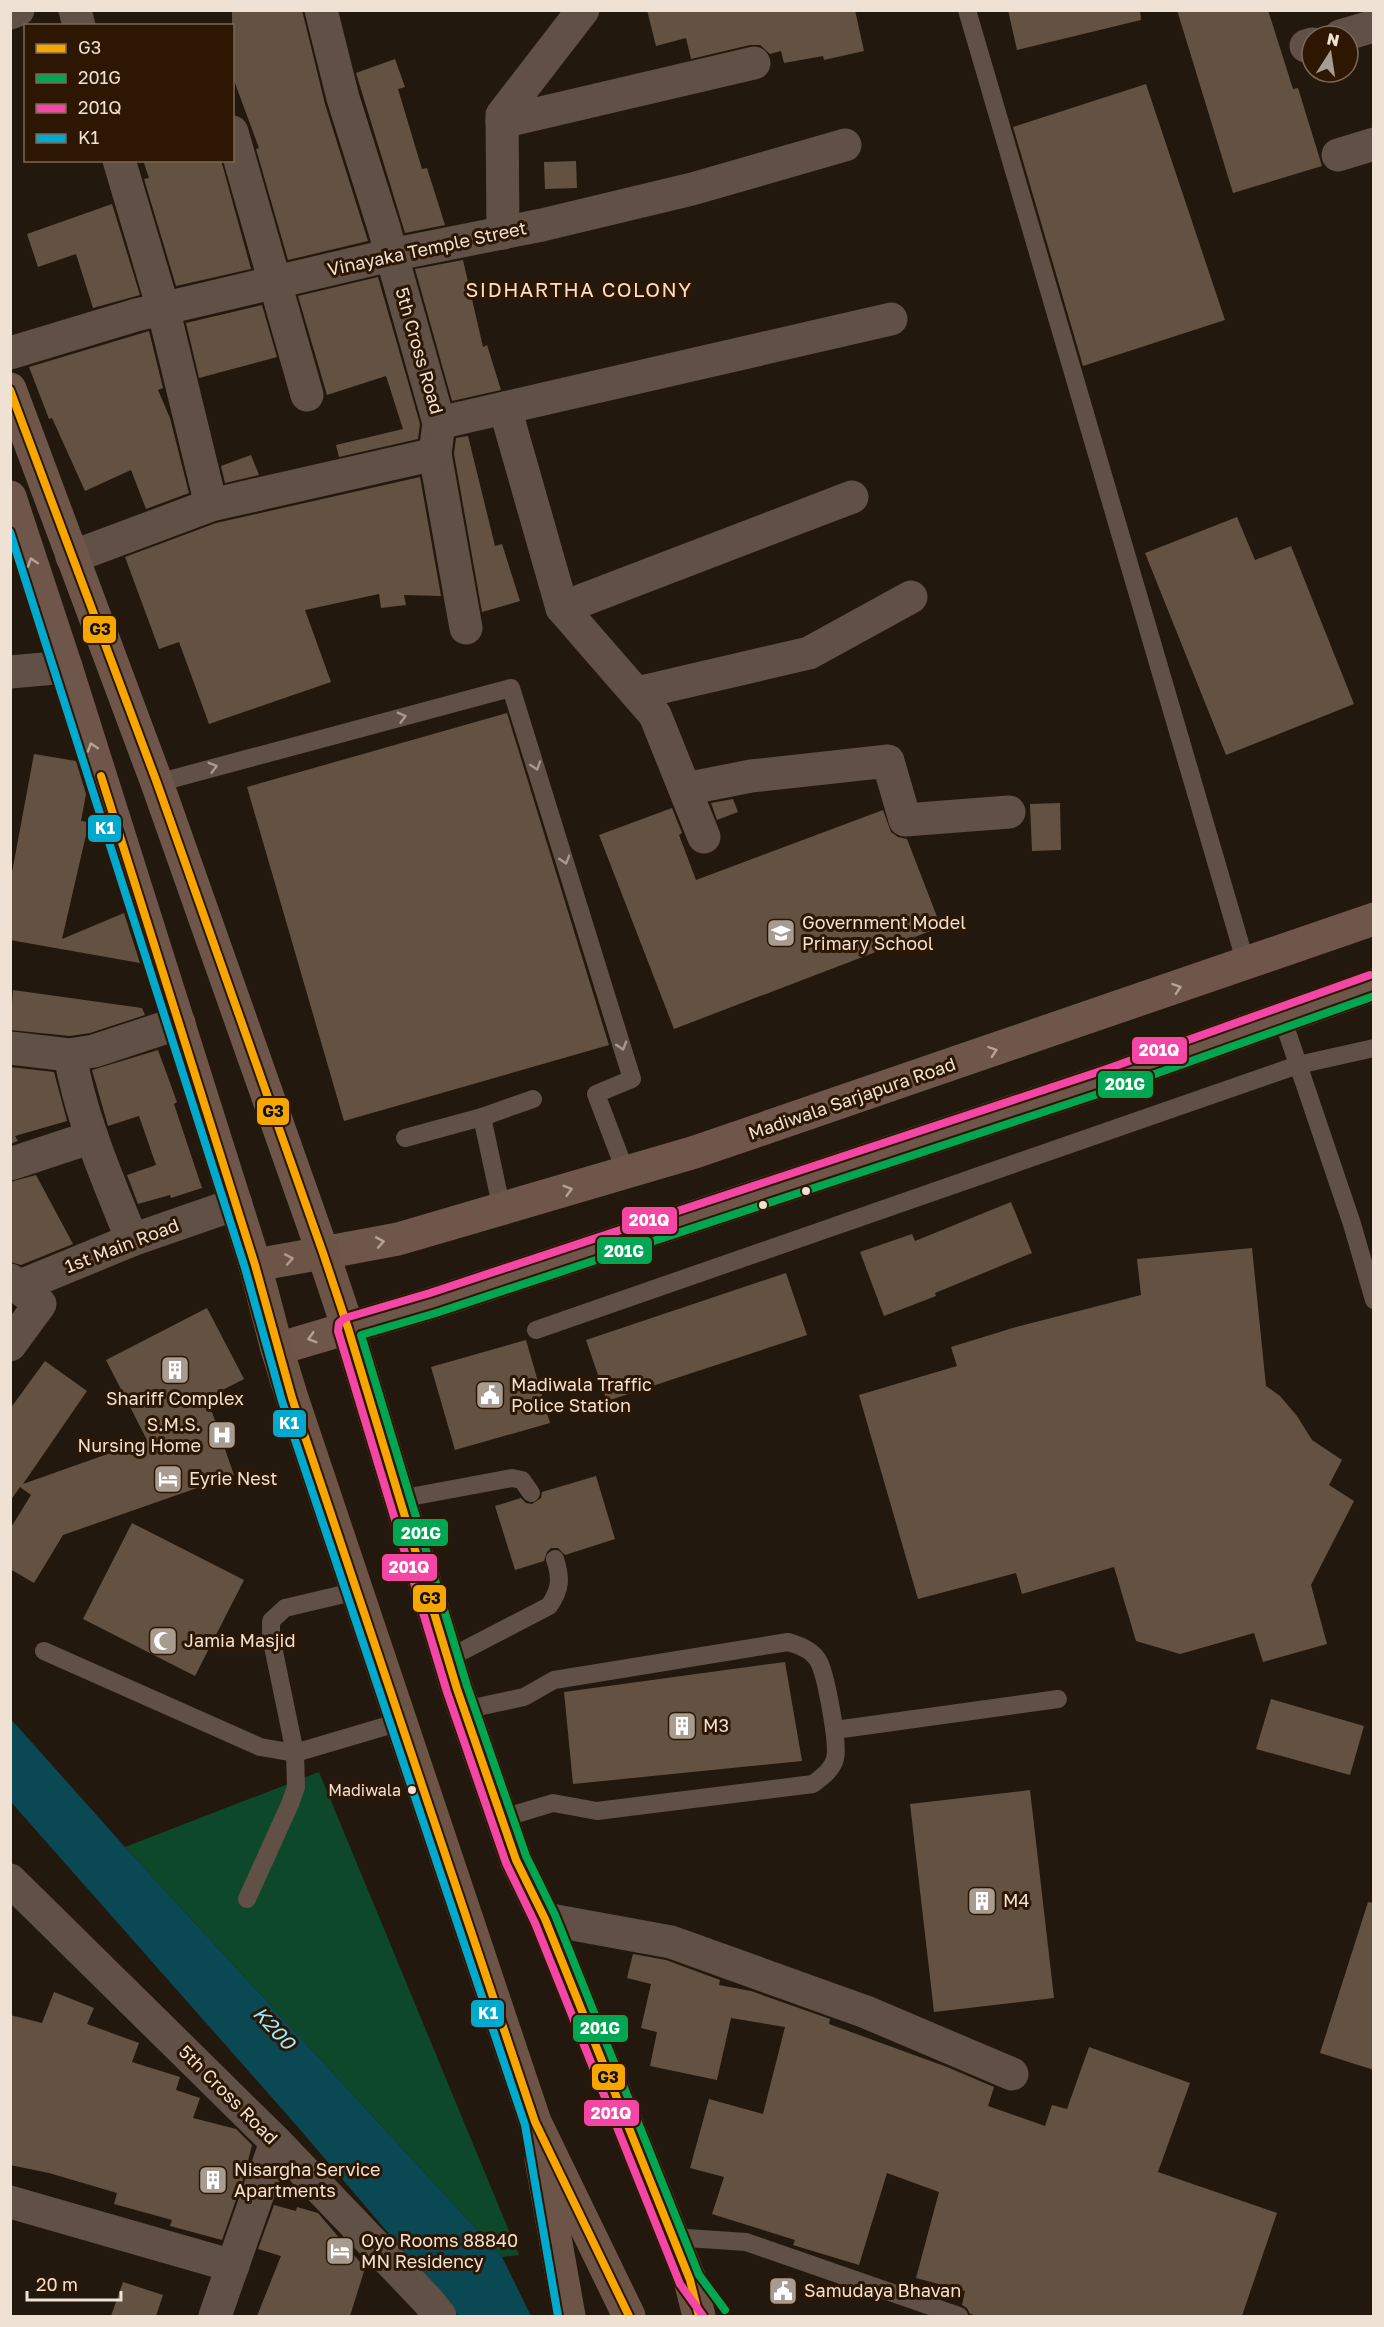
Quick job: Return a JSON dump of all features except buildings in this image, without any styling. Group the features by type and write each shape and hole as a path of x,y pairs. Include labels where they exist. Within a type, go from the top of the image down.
{"highway":[{"path":"626,2310 535,2122 277,1349 255,1265 323,1253 348,1328 447,1659 516,1860 545,1919 690,2280 699,2316"},
{"path":"535,2122 569,2316"},
{"path":"690,2280 716,2316"}],"main road":[{"path":"10,389 157,783 323,1253"},
{"path":"10,497 255,1265"},
{"name":"Madiwala Sarjapura Road","path":"323,1253 398,1239 695,1152 1374,919"},
{"path":"277,1349 433,1303 1017,1110 1374,985"}],"street":[{"path":"10,13 18,10"},
{"name":"5th Cross Road","path":"321,10 343,98 391,255 437,438 466,628"},
{"path":"503,232 502,115 584,10"},
{"path":"502,122 754,63"},
{"path":"234,139 307,395"},
{"path":"1338,155 1374,144"},
{"name":"Vinayaka Temple Street","path":"10,353 163,308 692,189 844,145"},
{"path":"120,162 163,308 211,505"},
{"path":"72,557 211,505 437,438 505,408 891,319"},
{"path":"505,408 562,608 655,715 704,837"},
{"path":"562,608 852,497"},
{"path":"637,693 809,653 911,597"},
{"path":"10,672 66,667"},
{"path":"684,789 751,776 888,761 905,820 1009,812"},
{"path":"10,1048 70,1055 94,1051 179,1023"},
{"path":"70,1055 75,1086 92,1137 132,1240"},
{"path":"10,1164 92,1137"},
{"name":"1st Main Road","path":"14,1283 236,1204"},
{"path":"10,1345 40,1304 14,1283"},
{"name":"5th Cross Road","path":"10,1880 276,2142 440,2316"},
{"path":"545,1919 671,1942 866,2012 1012,2074"},
{"path":"215,2316 276,2142"},
{"path":"10,2202 233,2266"}],"lane":[{"path":"967,10 1246,964"},
{"path":"157,783 511,688 632,1079 596,1094 626,1173"},
{"path":"1282,1017 1352,1224 1374,1300"},
{"path":"536,1330 1298,1065 1374,1048"},
{"path":"405,1138 482,1117 533,1099"},
{"path":"482,1117 502,1210"},
{"path":"399,1499 512,1478 522,1480 531,1492"},
{"path":"447,1659 549,1606 560,1584 555,1559"},
{"path":"247,1899 296,1787 295,1753 271,1637 272,1621 285,1608 357,1591"},
{"path":"464,1710 524,1697 554,1680 788,1642 804,1646 818,1660 835,1730 835,1759 827,1773 813,1784 597,1811 553,1803 503,1818"},
{"path":"44,1651 260,1747 295,1753 400,1722"},
{"path":"835,1730 1058,1699"},
{"path":"672,2237 746,2242 959,2316"}],"green space":[{"path":"319,1772 519,2255 502,2257 125,1847"}],"water":[{"name":"K200","path":"10,1718 125,1847 502,2257 531,2316 459,2316 297,2126 11,1802"}],"transit line":[{"name":"G3","path":"10,390 157,783 323,1253 348,1328 457,1689 516,1860 545,1919 690,2280 699,2316"},
{"name":"K1","path":"10,532 245,1268 282,1401 525,2125 558,2316"},
{"name":"G3","path":"101,776 255,1265 292,1398 535,2122 629,2316"},
{"name":"201Q","path":"703,2316 680,2284 535,1923 506,1863 447,1692 338,1331 339,1323 345,1318 430,1293 1104,1070 1370,975"},
{"name":"201G","path":"725,2310 699,2275 555,1915 526,1856 467,1686 361,1335 436,1313 1110,1090 1374,996"}],"place":[{"name":"Government Model Primary School","path":"781,933"},
{"name":"Shariff Complex","path":"175,1370"},
{"name":"Madiwala Traffic Police Station","path":"490,1395"},
{"name":"S.M.S. Nursing Home","path":"222,1435"},
{"name":"Eyrie Nest","path":"168,1479"},
{"name":"Jamia Masjid","path":"163,1641"},
{"name":"M3","path":"682,1726"},
{"name":"Madiwala","path":"412,1790"},
{"name":"M4","path":"982,1901"},
{"name":"Nisargha Service Apartments","path":"213,2180"},
{"name":"Oyo Rooms 88840 MN Residency","path":"340,2251"},
{"name":"Samudaya Bhavan","path":"783,2291"}],"district":[{"name":"SIDHARTHA COLONY","path":"579,290"}]}
